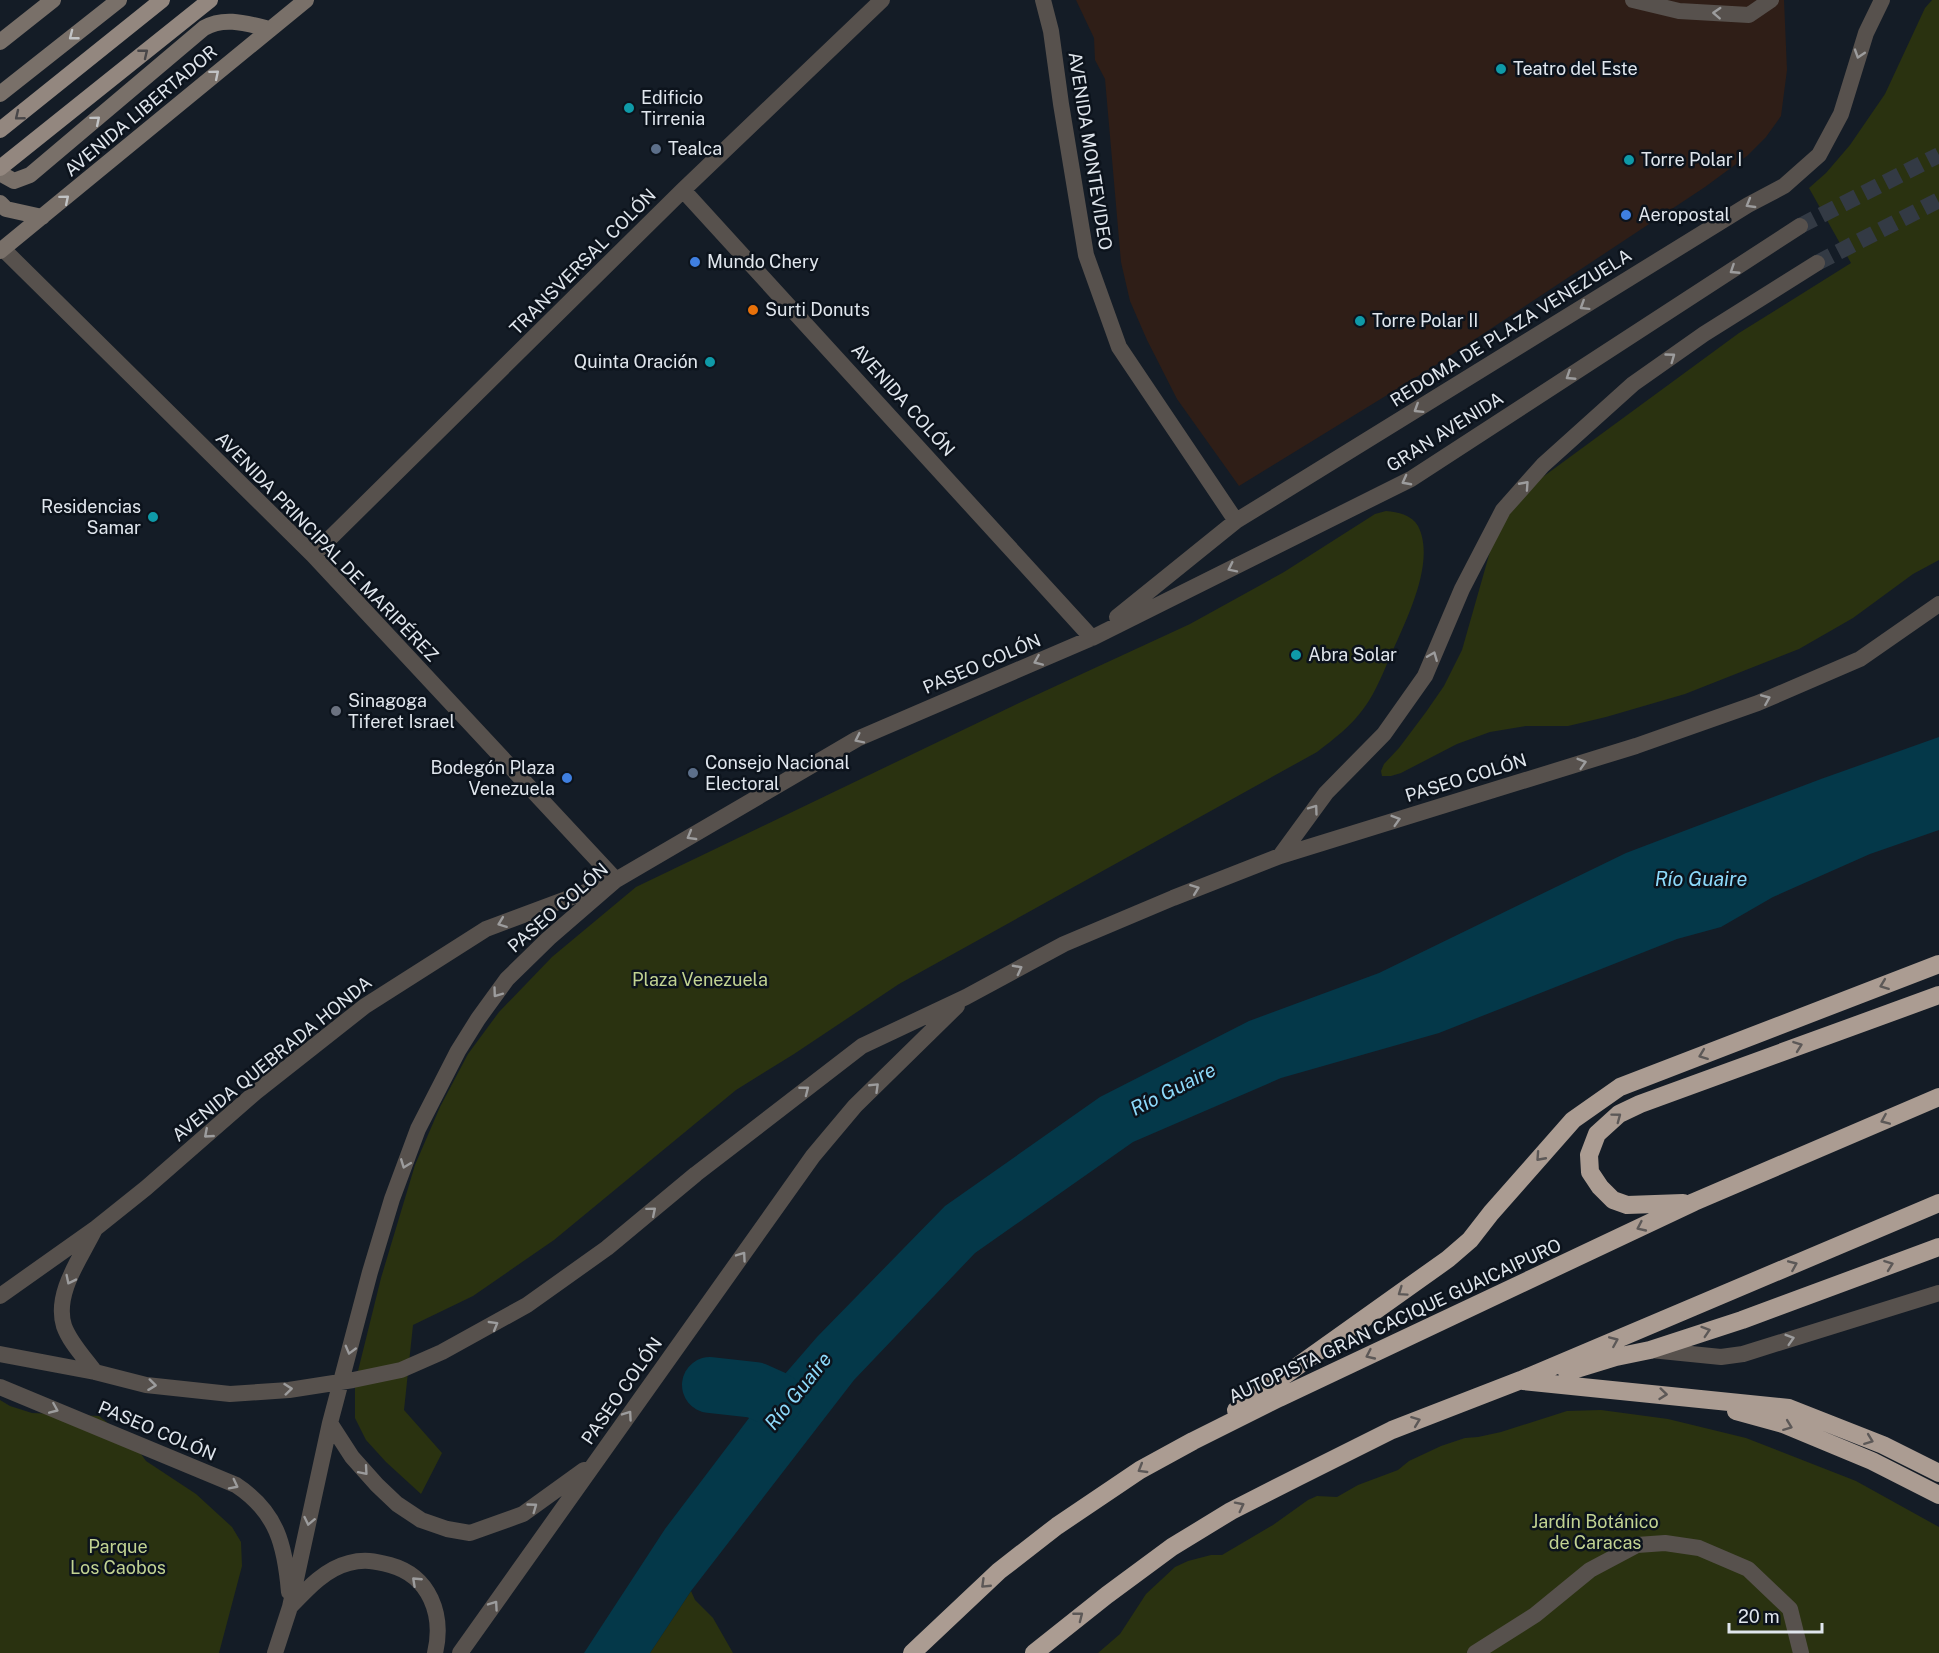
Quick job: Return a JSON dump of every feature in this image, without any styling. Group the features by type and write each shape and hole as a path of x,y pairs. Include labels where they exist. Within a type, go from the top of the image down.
{"highway":[{"path":"1193,1441 1448,1259 1470,1240 1573,1120 1620,1087 1939,964"},
{"path":"1694,1202 1627,1205 1613,1200 1590,1172 1589,1155 1597,1134 1619,1114 1640,1104 1939,995"},
{"name":"AUTOPISTA GRAN CACIQUE GUAICAIPURO","path":"912,1653 999,1570 1057,1526 1140,1470 1193,1441 1289,1393 1694,1202 1939,1098"},
{"path":"1034,1653 1172,1547 1231,1511 1392,1430 1521,1380 1939,1203"},
{"path":"1521,1380 1563,1373 1616,1357 1650,1350 1742,1320 1939,1247"},
{"path":"1521,1380 1789,1408 1883,1445 1939,1473"},
{"path":"1692,1397 1783,1424 1872,1461 1939,1495"}],"main road":[{"path":"0,42 54,0"},
{"path":"0,94 119,0"},
{"path":"0,130 162,0"},
{"path":"210,0 0,169 5,176 14,181 30,175 204,28 215,22 242,23 270,29"},
{"name":"AVENIDA LIBERTADOR","path":"2,250 306,0"},
{"path":"0,203 6,209 42,217"}],"street":[{"name":"TRANSVERSAL COLÓN","path":"313,555 684,190 882,0"},
{"name":"AVENIDA MONTEVIDEO","path":"1043,0 1051,31 1060,104 1086,255 1119,347 1236,521"},
{"path":"1634,0 1679,11 1749,15 1771,0"},
{"name":"REDOMA DE PLAZA VENEZUELA","path":"1092,638 1236,521 1748,205 1784,186 1819,155 1841,114 1866,33 1882,0"},
{"name":"AVENIDA COLÓN","path":"684,190 1092,638"},
{"name":"GRAN AVENIDA","path":"1092,638 1411,479 1800,226"},
{"name":"AVENIDA PRINCIPAL DE MARIPÉREZ","path":"2,250 313,555 616,880"},
{"path":"1280,856 1326,793 1384,734 1425,676 1462,588 1503,510 1534,474 1633,384 1704,334 1817,263"},
{"name":"PASEO COLÓN","path":"0,1354 95,1372 146,1385 230,1394 289,1390 401,1370 442,1352 527,1305 607,1248 696,1174 862,1046 966,997 1064,944 1280,856 1636,746 1758,703 1860,659 1939,604"},
{"name":"PASEO COLÓN","path":"275,1653 290,1607 330,1423 392,1199 418,1129 458,1051 507,979 549,938 616,880 857,739 1092,638"},
{"name":"AVENIDA QUEBRADA HONDA","path":"0,1296 96,1228 146,1188 256,1092 365,1006 486,929 616,880"},
{"name":"PASEO COLÓN","path":"460,1653 813,1156 855,1106 966,997"},
{"name":"AVENIDA QUEBRADA HONDA","path":"95,1372 74,1345 65,1327 61,1308 65,1290 96,1228"},
{"path":"1650,1350 1721,1357 1743,1354 1939,1293"},
{"name":"PASEO COLÓN","path":"0,1387 236,1485 253,1496 267,1512 278,1534 286,1569 290,1607"},
{"path":"330,1423 352,1457 376,1485 397,1504 421,1520 447,1529 470,1533 523,1514 594,1463"},
{"path":"1475,1653 1535,1615 1590,1570 1636,1545 1665,1543 1699,1548 1748,1569 1790,1609 1801,1653"},
{"path":"290,1607 330,1570 349,1563 370,1559 401,1568 421,1583 436,1610 439,1636 435,1653"}],"shaded area":[{"path":"1076,0 1784,0 1787,70 1781,116 1766,137 1747,156 1705,187 1436,365 1239,486 1177,399 1130,301 1121,262 1105,79 1095,60 1094,38"}],"green space":[{"path":"1932,0 1939,0 1939,560 1913,574 1853,618 1799,649 1685,694 1568,726 1526,726 1490,732 1457,744 1401,773 1382,776 1381,771 1384,764 1399,748 1444,686 1462,650 1495,534 1521,493 1739,333 1851,263 1809,188 1826,173 1850,145 1885,94 1925,8"},
{"name":"Plaza Venezuela","path":"1386,511 1400,513 1418,526 1423,540 1422,572 1412,606 1380,680 1364,708 1348,726 1317,752 899,984 736,1090 554,1240 473,1296 413,1325 404,1410 442,1453 421,1494 386,1462 366,1440 355,1418 355,1383 381,1278 415,1165 440,1107 468,1054 499,1012 552,957 636,887 1019,703 1190,624 1284,572 1375,514"},
{"name":"Parque Los Caobos","path":"0,1400 32,1413 99,1416 134,1444 146,1461 196,1494 232,1527 241,1542 242,1566 219,1653 0,1653"},
{"name":"Jardín Botánico de Caracas","path":"1601,1410 1668,1419 1746,1438 1856,1481 1939,1527 1939,1653 1098,1653 1120,1634 1146,1594 1175,1567 1211,1555 1222,1555 1273,1525 1308,1500 1317,1496 1337,1497 1358,1485 1398,1470 1409,1461 1441,1446 1465,1438 1501,1432 1567,1411"},
{"path":"691,1591 695,1600 713,1618 733,1653 650,1653"}],"water":[{"name":"Río Guaire","path":"1939,737 1939,830 1870,854 1773,897 1721,927 1677,939 1439,1033 1281,1078 1133,1142 975,1253 854,1380 691,1591 650,1653 584,1653 665,1529 765,1397 817,1337 945,1206 1100,1097 1249,1021 1379,973 1626,853"}],"waterway":[{"path":"710,1385 755,1390 775,1399"}],"tunnel":[{"path":"1800,226 1939,155"},
{"path":"1817,263 1939,200"}],"place":[{"name":"Teatro del Este","path":"1501,69"},
{"name":"Edificio Tirrenia","path":"629,108"},
{"name":"Tealca","path":"656,149"},
{"name":"Torre Polar I","path":"1629,160"},
{"name":"Aeropostal","path":"1626,215"},
{"name":"Mundo Chery","path":"695,262"},
{"name":"Surti Donuts","path":"753,310"},
{"name":"Torre Polar II","path":"1360,321"},
{"name":"Quinta Oración","path":"710,362"},
{"name":"Residencias Samar","path":"153,517"},
{"name":"Abra Solar","path":"1296,655"},
{"name":"Sinagoga Tiferet Israel","path":"336,711"},
{"name":"Consejo Nacional Electoral","path":"693,773"},
{"name":"Bodegón Plaza Venezuela","path":"567,778"}]}
